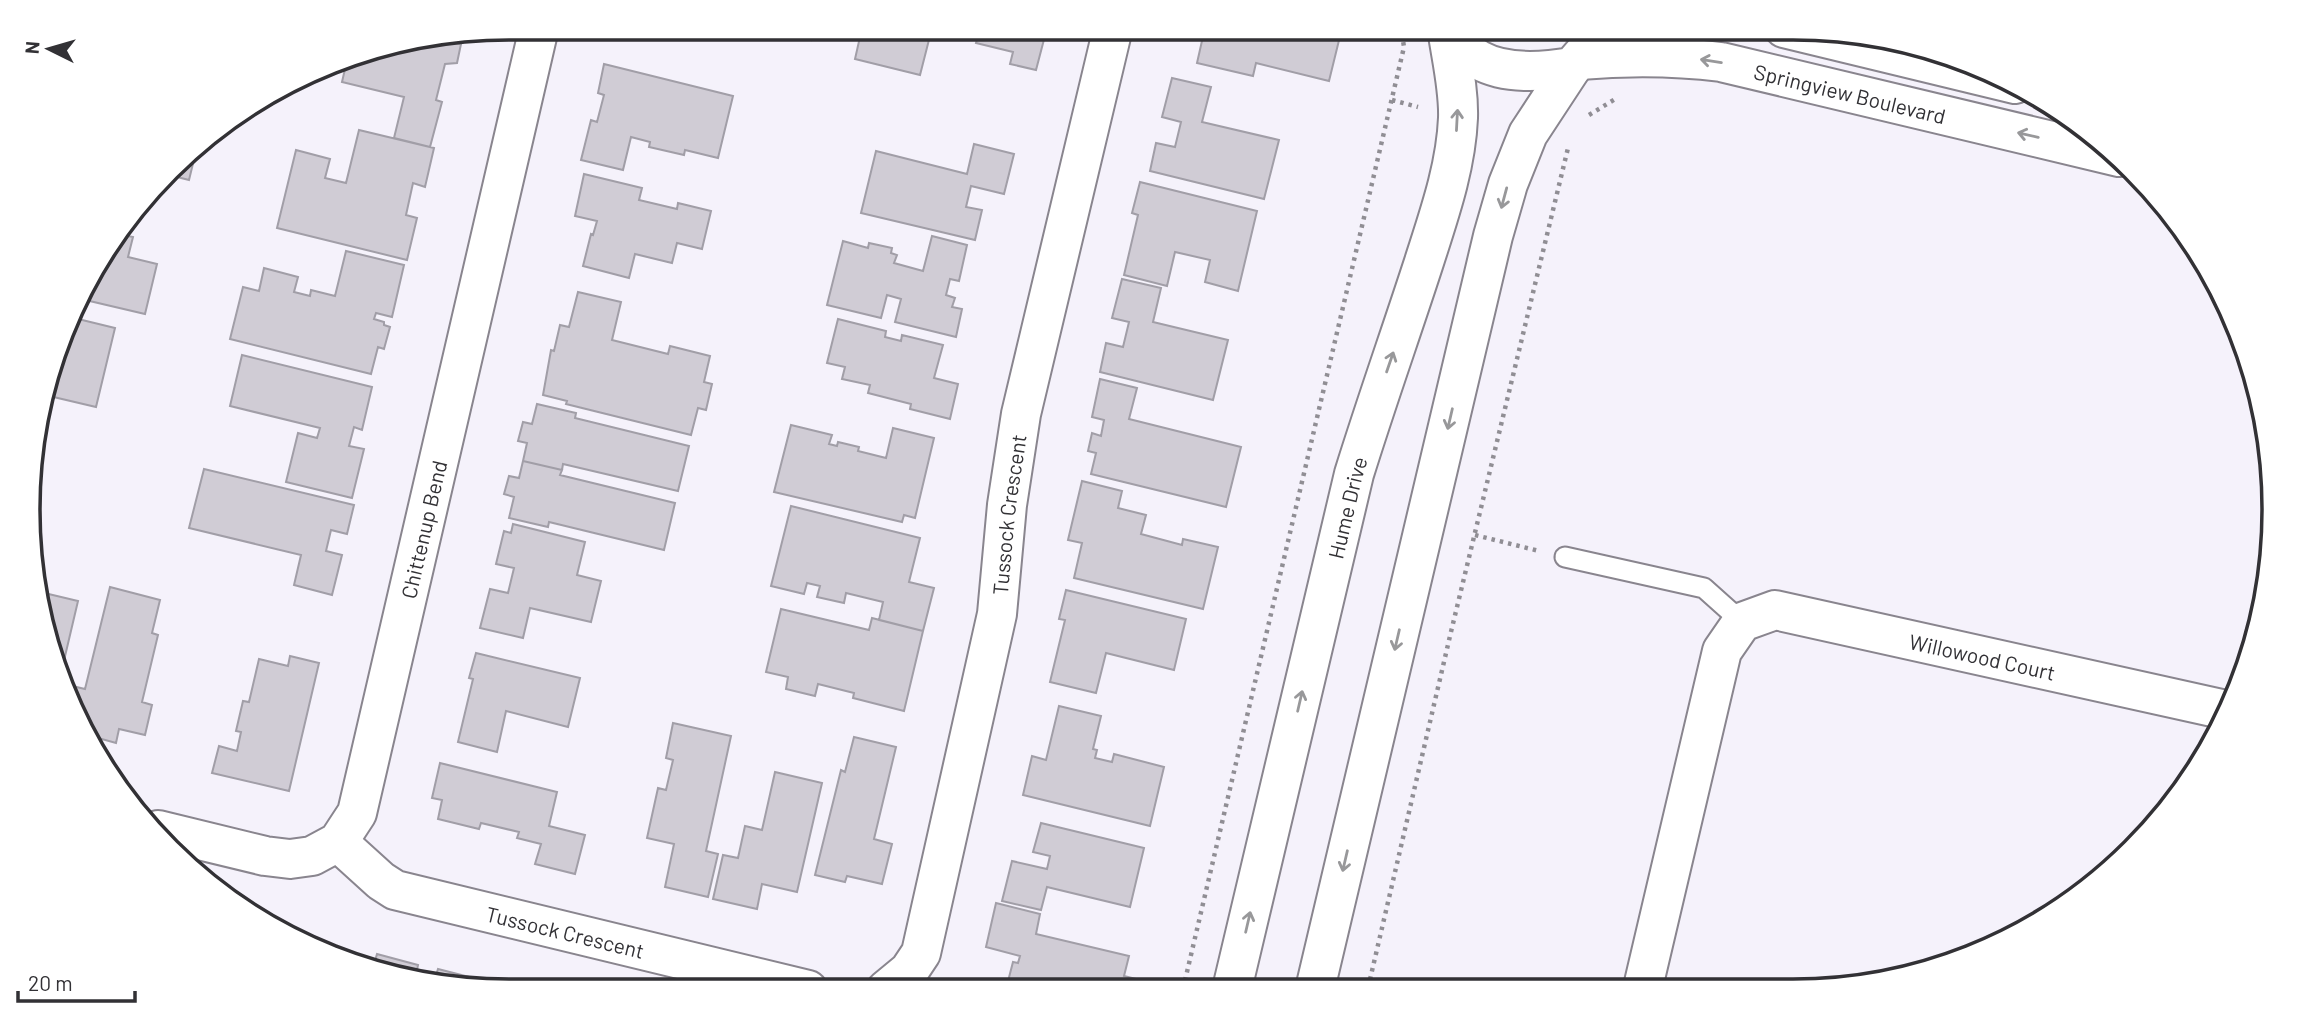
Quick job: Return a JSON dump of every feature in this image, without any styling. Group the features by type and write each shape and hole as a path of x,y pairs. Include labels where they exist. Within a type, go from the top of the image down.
{"street":[{"name":"Chittenup Bend","path":"338,842 357,813 536,40"},
{"name":"Tussock Crescent","path":"899,979 909,971 921,953 997,614 1007,505 1021,414 1109,40"},
{"name":"Hume Drive","path":"1234,979 1354,474 1378,394 1427,254 1451,170 1458,117 1448,40"},
{"name":"Springview Boulevard","path":"1457,40 1479,60 1529,72 1575,63 1651,56 1721,62 2095,151"},
{"path":"1317,979 1493,236 1508,184 1528,134 1575,63 1595,40"},
{"path":"1847,43 1954,69"},
{"name":"Willowood Court","path":"1742,622 1775,610 2217,708"},
{"path":"1645,979 1722,651 1742,622"},
{"path":"170,833 265,856 290,859 312,856 338,842"},
{"name":"Tussock Crescent","path":"338,842 381,881 395,890 763,979"}],"lane":[{"path":"1565,557 1703,588 1742,622"}],"path":[{"path":"1185,979 1404,47 1403,40"},
{"path":"1583,119 1625,93"},
{"path":"1370,979 1571,136"},
{"path":"1475,535 1565,557"}],"building":[{"path":"859,40 929,40 920,75 855,59"},
{"path":"977,40 1044,40 1036,70 1010,64 1013,52 976,43"},
{"path":"1202,40 1339,40 1329,81 1256,63 1253,76 1197,63"},
{"path":"461,44 457,63 445,64 436,100 442,102 430,147 394,138 404,97 342,82 345,70 359,65 418,49"},
{"path":"604,64 733,96 718,158 685,150 684,155 649,147 650,142 631,137 623,170 581,160 591,120 597,122 604,95 598,93"},
{"path":"1172,78 1211,87 1202,122 1279,140 1264,199 1150,171 1156,143 1175,147 1181,122 1162,117"},
{"path":"359,130 434,148 425,187 413,183 406,215 417,218 407,260 277,228 296,150 330,159 325,178 346,183"},
{"path":"974,144 1014,154 1004,194 971,186 966,207 982,210 975,240 861,213 876,151 967,174"},
{"path":"193,164 189,180 179,177"},
{"path":"584,174 642,188 639,200 677,209 678,203 711,211 702,249 677,243 672,263 635,254 629,278 583,266 597,221 575,216"},
{"path":"1140,182 1257,211 1238,291 1205,282 1210,260 1175,252 1167,286 1124,275 1138,215 1132,213"},
{"path":"128,236 133,237 128,257 157,264 145,314 90,301"},
{"path":"932,236 967,245 959,281 950,279 946,295 955,298 952,307 962,309 956,337 895,322 901,299 887,295 881,318 827,305 843,241 868,248 869,243 892,248 891,253 897,255 894,263 923,271"},
{"path":"346,251 404,265 392,317 376,313 374,319 390,327 384,349 378,347 371,374 230,339 243,287 259,291 264,268 298,277 294,292 310,296 311,290 335,296"},
{"path":"1122,279 1161,288 1153,322 1228,340 1213,400 1100,372 1106,343 1123,347 1129,322 1112,318"},
{"path":"578,292 621,302 612,340 668,354 670,346 710,356 704,382 712,384 706,410 698,408 691,435 566,404 567,401 543,395 551,350 554,351 560,325 569,327"},
{"path":"838,319 886,331 885,337 901,341 902,335 943,345 934,378 958,384 950,419 910,409 911,404 868,393 870,385 842,379 845,367 827,363"},
{"path":"81,320 115,328 96,407 54,397"},
{"path":"242,355 372,387 362,430 354,427 349,446 364,449 352,498 286,482 298,433 317,438 320,428 230,406"},
{"path":"1100,379 1137,388 1129,419 1241,447 1226,507 1091,474 1096,453 1088,451 1092,433 1101,436 1104,420 1092,417"},
{"path":"537,404 576,413 575,418 689,446 678,491 563,464 562,470 523,461 527,443 518,441 523,422 532,424"},
{"path":"791,425 832,435 829,444 837,446 838,442 859,447 858,451 886,458 893,428 934,438 915,518 904,515 902,522 774,492"},
{"path":"523,461 562,470 560,475 675,503 664,550 549,522 548,527 509,518 514,497 504,494 509,476 519,478"},
{"path":"204,469 354,505 347,534 331,530 326,551 342,555 332,595 294,585 301,555 189,528"},
{"path":"1082,481 1122,491 1118,508 1146,515 1141,534 1182,545 1183,539 1218,547 1203,609 1074,578 1082,543 1068,540"},
{"path":"791,506 920,538 909,582 934,588 923,631 879,620 883,602 846,593 844,603 817,597 820,586 807,583 804,594 771,586"},
{"path":"513,524 585,542 577,575 601,581 591,622 530,608 523,638 480,628 490,589 508,593 514,568 496,564 504,531 511,533"},
{"path":"110,587 160,600 152,633 158,635 142,702 152,705 145,735 119,729 116,743 100,739 75,687 85,689"},
{"path":"1066,590 1186,619 1174,670 1106,653 1096,693 1050,682 1065,620 1059,619"},
{"path":"48,594 78,601 64,658"},
{"path":"781,609 869,630 872,618 923,631 904,711 853,698 854,693 818,684 815,696 786,689 788,677 766,672"},
{"path":"476,653 580,678 568,727 506,711 497,752 458,742 473,679 469,678"},
{"path":"290,656 319,663 289,791 212,773 219,746 237,751 241,732 236,731 243,701 249,702 259,659 288,666"},
{"path":"1059,706 1101,716 1093,749 1097,750 1095,758 1112,762 1114,754 1164,767 1150,826 1023,795 1032,756 1046,760"},
{"path":"673,723 731,736 706,851 718,854 708,897 665,887 674,844 647,838 658,788 666,790 673,760 666,758"},
{"path":"854,737 896,747 874,839 892,844 882,884 847,876 845,882 815,875 841,770 845,772"},
{"path":"440,763 557,792 549,826 585,835 575,874 535,864 541,844 517,838 519,832 481,823 479,829 438,819 442,800 432,798"},
{"path":"775,772 822,783 797,892 762,884 757,909 713,899 723,855 738,858 745,826 762,830"},
{"path":"1041,823 1144,848 1130,907 1047,887 1041,910 1002,901 1012,861 1047,869 1050,856 1033,852"},
{"path":"996,903 1040,914 1036,934 1129,956 1124,976 1136,979 1009,979 1013,962 1018,963 1020,956 986,947"},
{"path":"377,954 418,965 417,970 376,959"},
{"path":"438,969 470,977 448,975 437,973"}]}
